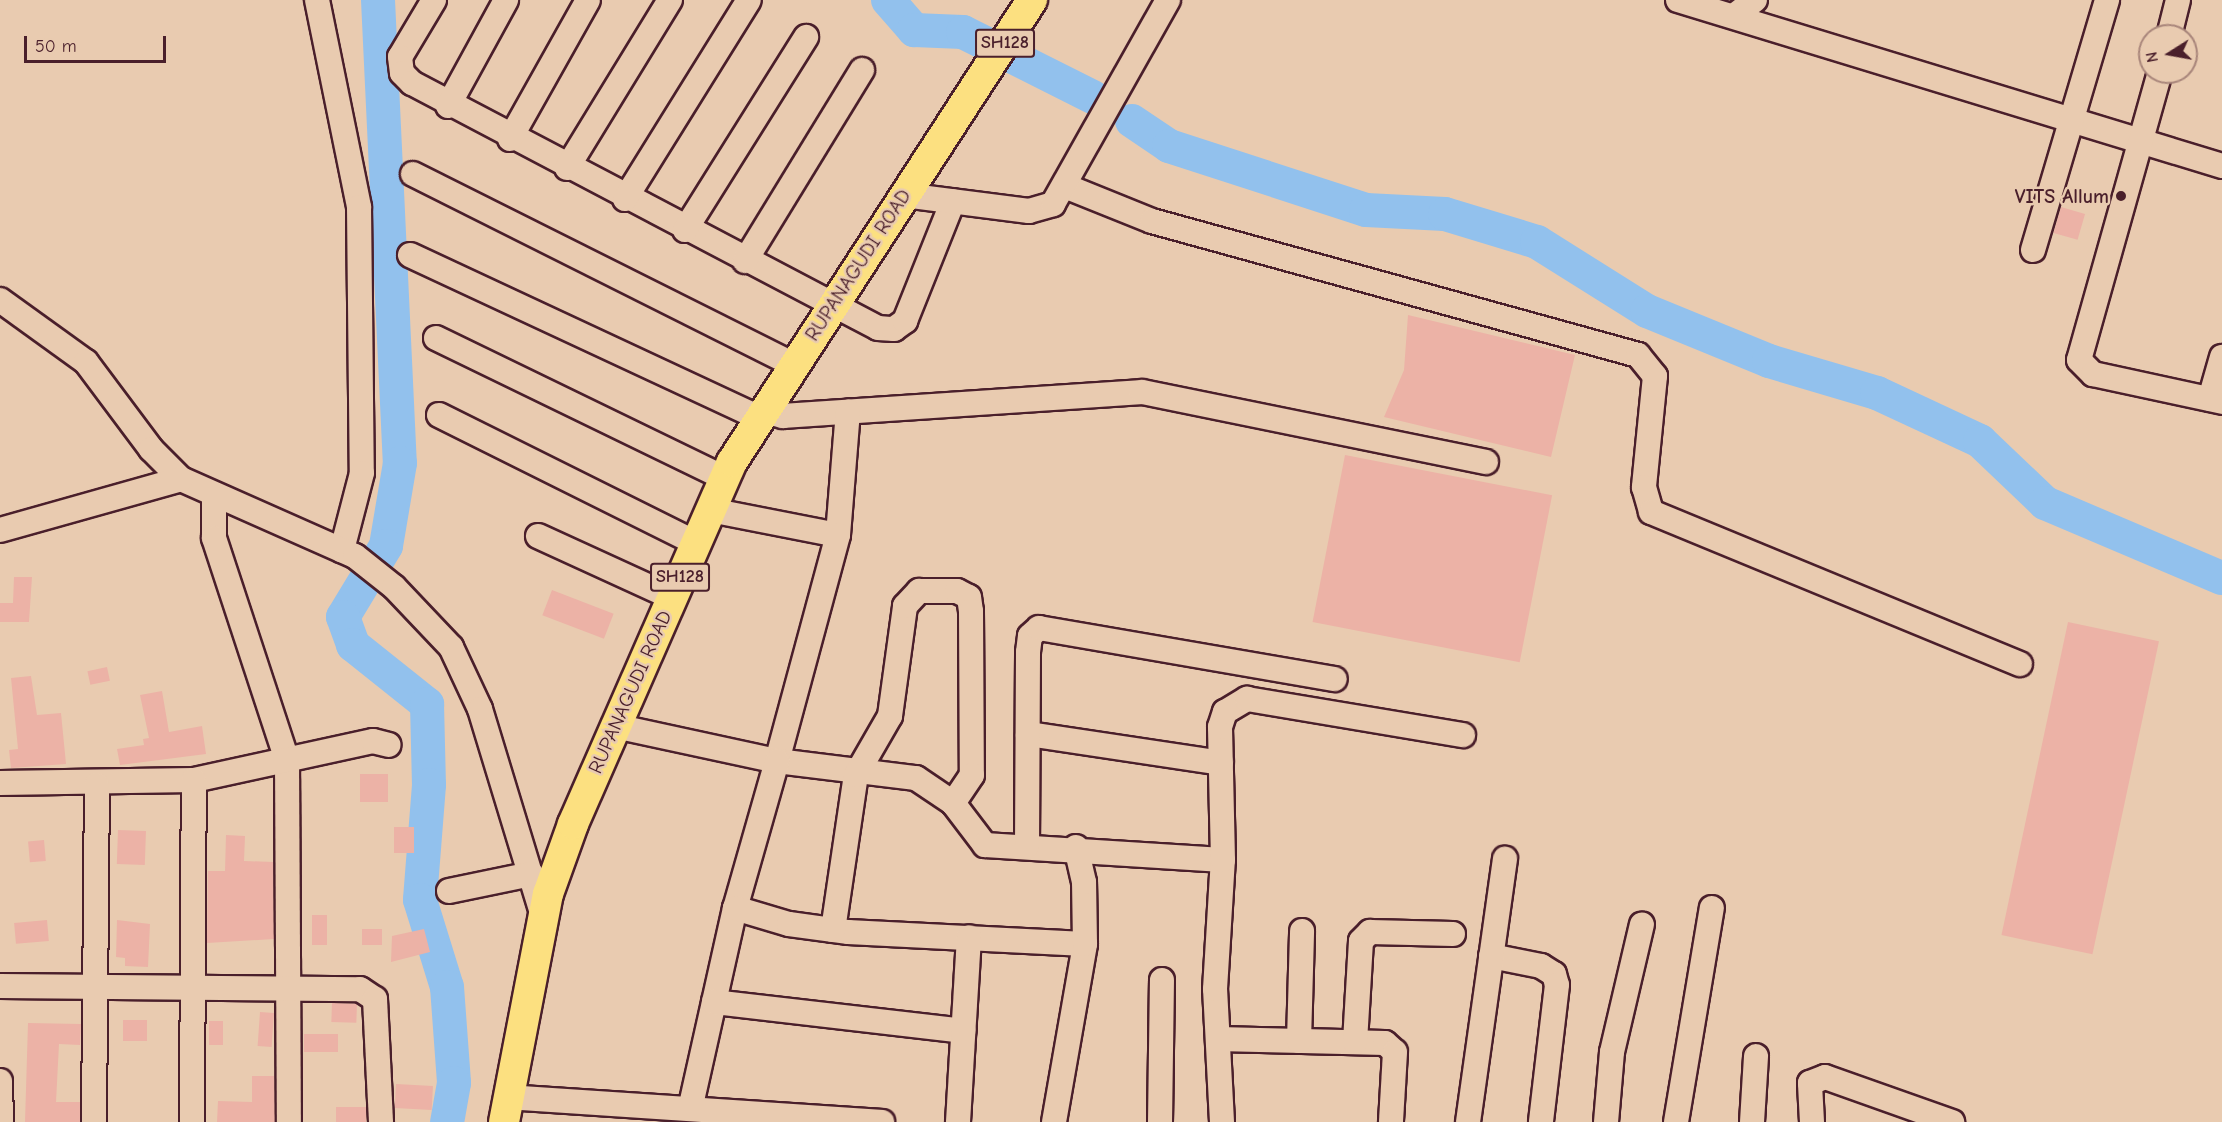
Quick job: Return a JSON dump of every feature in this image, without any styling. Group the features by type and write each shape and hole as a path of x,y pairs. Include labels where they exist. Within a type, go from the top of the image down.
{"main road":[{"name":"RUPANAGUDI ROAD","path":"505,1109 543,918 573,824 724,478 830,305 1032,1"}],"street":[{"path":"317,0 359,207 362,473 348,553"},
{"path":"434,0 400,57 407,78 447,106 878,328 894,329 905,321 953,201"},
{"path":"447,106 506,0"},
{"path":"510,139 588,0"},
{"path":"567,168 670,0"},
{"path":"625,199 750,0"},
{"path":"904,195 1041,211 1065,186 1168,0"},
{"path":"1678,0 1735,15 2222,166"},
{"path":"1735,15 1755,0"},
{"path":"2033,250 2107,0"},
{"path":"2172,24 2178,0"},
{"path":"685,230 806,37"},
{"path":"745,261 862,70"},
{"path":"2157,84 2079,360 2093,374 2216,400 2222,357"},
{"path":"413,174 793,364"},
{"path":"1065,186 1152,221 1638,355 1655,376 1644,487 1651,512 2020,664"},
{"path":"410,255 762,415 783,416 1142,392 1486,462"},
{"path":"0,300 86,362 151,449 180,479 214,498 348,553 394,587 456,658 480,709 543,918"},
{"path":"436,338 724,478"},
{"path":"690,1109 735,908 838,535 848,411"},
{"path":"440,415 696,543"},
{"path":"0,530 180,479"},
{"path":"214,498 214,538 287,760 289,1122"},
{"path":"710,510 838,535"},
{"path":"538,536 672,597"},
{"path":"833,930 856,775 890,716 910,597 919,591 957,591 969,597 972,775 953,803"},
{"path":"1027,846 1029,644 1038,628 1335,679"},
{"path":"1222,1122 1218,1039 1223,860 1221,763 1225,712 1247,699 1463,735"},
{"path":"615,726 856,775 916,778 953,803 985,845 1076,847 1223,860"},
{"path":"1028,734 1221,763"},
{"path":"0,783 97,785 194,780 373,741 389,745"},
{"path":"192,1122 195,990 194,780"},
{"path":"94,1122 97,785"},
{"path":"1054,1122 1085,944 1084,882 1076,847"},
{"path":"1468,1122 1505,859"},
{"path":"449,891 531,874"},
{"path":"735,908 833,930 1085,944"},
{"path":"1676,1122 1712,908"},
{"path":"1606,1122 1612,1052 1642,924"},
{"path":"1299,1041 1302,931"},
{"path":"1355,1042 1361,941 1370,932 1452,934"},
{"path":"958,1122 969,937"},
{"path":"1491,956 1541,966 1554,974 1557,985 1541,1122"},
{"path":"1160,1122 1162,980"},
{"path":"0,986 288,992 360,989 375,999 381,1122"},
{"path":"714,1002 963,1031"},
{"path":"1218,1039 1385,1043 1395,1052 1391,1122"},
{"path":"1752,1122 1756,1056"},
{"path":"1812,1122 1810,1083 1825,1077 1908,1112 1952,1122"},
{"path":"0,1081 1,1122"},
{"path":"505,1109 690,1109 882,1122"}],"building":[{"path":"2061,207 2085,214 2078,240 2054,233"},
{"path":"1408,315 1575,355 1551,457 1384,417 1404,370"},
{"path":"1345,455 1552,495 1520,662 1313,622"},
{"path":"14,577 32,577 29,622 0,622 0,603 13,603"},
{"path":"552,590 614,614 604,639 542,615"},
{"path":"2068,622 2159,641 2092,954 2001,935"},
{"path":"107,667 110,681 90,685 87,671"},
{"path":"31,676 37,715 61,713 66,764 11,768 9,750 18,749 11,678"},
{"path":"162,691 169,732 202,726 206,754 120,765 117,749 144,745 143,739 149,738 140,695"},
{"path":"360,774 388,774 388,802 360,802"},
{"path":"394,827 414,827 414,853 394,853"},
{"path":"118,830 146,831 145,865 117,864"},
{"path":"226,835 245,836 244,861 273,862 274,939 207,943 208,871 225,871"},
{"path":"44,840 46,861 30,862 28,841"},
{"path":"312,915 327,915 327,945 312,945"},
{"path":"47,920 49,941 16,944 14,923"},
{"path":"117,920 150,924 148,967 125,966 125,958 116,957"},
{"path":"362,929 382,929 382,945 362,945"},
{"path":"424,929 430,952 391,962 392,936"},
{"path":"332,1003 357,1004 356,1023 331,1022"},
{"path":"260,1012 274,1013 272,1047 258,1046"},
{"path":"123,1020 147,1020 147,1041 123,1041"},
{"path":"209,1021 223,1021 223,1045 209,1045"},
{"path":"28,1023 81,1024 80,1045 59,1044 56,1102 80,1102 80,1122 25,1122"},
{"path":"304,1034 338,1034 338,1052 304,1052"},
{"path":"252,1076 274,1076 275,1122 217,1122 218,1101 252,1102"},
{"path":"396,1084 433,1086 432,1110 395,1108"},
{"path":"336,1107 366,1107 366,1122 336,1122"}],"waterway":[{"path":"378,0 400,463 386,546 343,617 353,645 427,704 429,785 420,900 447,987 454,1083 447,1122"},
{"path":"888,0 914,30 963,32 1093,97"},
{"path":"1132,121 1169,146 1366,210 1445,214 1537,242 1647,311 1769,361 1877,393 1980,441 2045,503 2222,578"}],"place":[{"name":"VITS Allum","path":"2121,196"}]}
